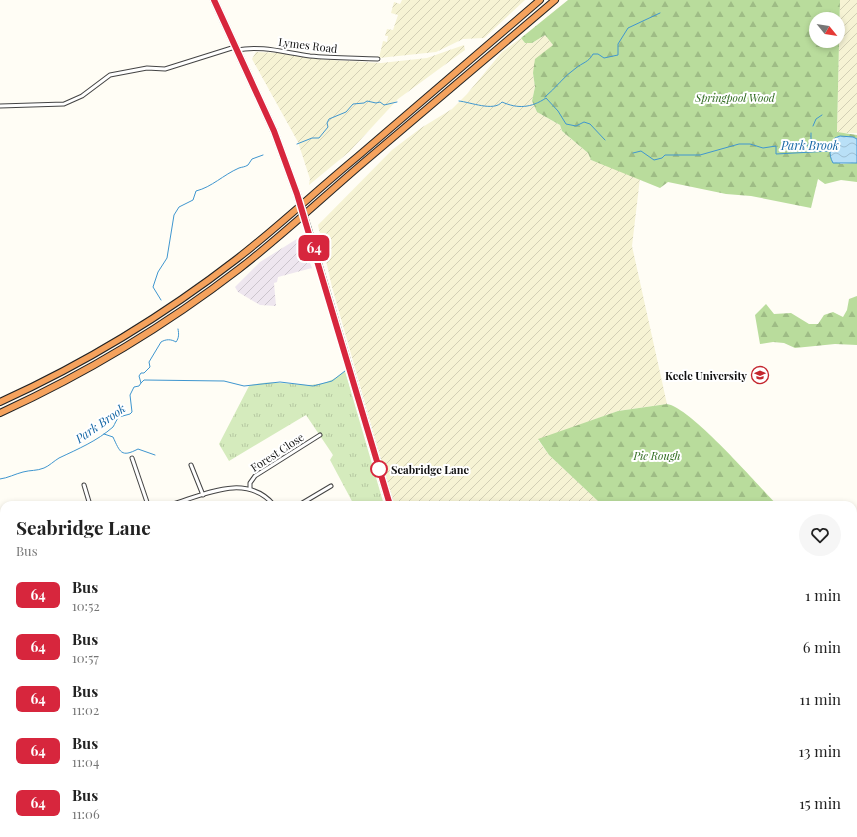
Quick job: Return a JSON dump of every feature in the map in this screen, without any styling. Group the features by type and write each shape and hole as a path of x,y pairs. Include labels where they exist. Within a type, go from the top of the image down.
{"highway":[{"path":"214,0 274,131 297,194 389,501"},
{"path":"0,402 68,370 104,350 209,280 265,236 540,0"},
{"path":"0,413 33,398 110,357 161,325 209,291 274,241 555,0"}],"street":[{"name":"Lymes Road","path":"0,106 64,104 82,96 110,75 147,68 165,70 236,49 256,48 310,56 378,59"},
{"name":"Forest Close","path":"250,488 250,483 255,476 320,435"},
{"path":"132,458 147,501"},
{"path":"192,465 204,495"},
{"path":"84,484 89,501"},
{"path":"306,501 330,486"},
{"path":"185,501 227,488 250,488 259,492 269,501"}],"shaded area":[{"path":"402,0 525,0 484,38 463,39 436,52 379,58 383,41 387,42 388,36 385,36 387,29 393,30 398,15 391,13 394,2 400,4"},
{"path":"840,0 857,0 857,133 837,133 839,48 845,48 845,12 840,12"},
{"path":"545,35 553,45 546,52 533,73 535,87 532,101 537,112 560,125 562,131 588,153 591,160 640,178 632,246 667,404 618,411 538,440 549,455 598,501 393,501 332,287 318,225 392,150 421,128 452,109 467,94 502,52 521,38 525,43 532,43"},
{"path":"464,45 465,50 398,99 349,152 309,185 310,179 298,142 252,59 256,52 281,53 316,59 381,63 427,58"},
{"path":"300,237 312,268 278,277 277,282 274,283 276,306 260,305 238,292 235,287 260,262"}],"green space":[{"name":"Springpool Wood","path":"568,0 840,0 840,12 809,12 809,48 839,48 837,132 857,135 857,139 853,137 840,164 857,163 857,182 841,180 825,184 818,179 811,208 751,196 726,194 668,182 660,188 591,160 588,153 562,131 560,125 537,112 532,101 535,87 533,73 535,59 553,45 545,35 532,43 525,43 521,38"},
{"path":"857,296 857,345 835,344 795,348 784,343 773,342 760,344 755,315 766,304 774,314 791,313 809,324 818,324 824,315 833,312 843,317 847,310 849,299"},
{"path":"345,371 383,501 352,501 330,460 333,455 306,415 229,461 219,444 249,386 262,383 310,385 333,379"},
{"name":"Pie Rough","path":"667,404 678,408 724,448 773,501 598,501 549,455 538,439 618,411"}],"water":[{"path":"840,136 853,137 857,139 857,163 833,163 830,157 831,147 835,138"}],"waterway":[{"path":"545,97 578,66 587,61 593,54 598,54 604,58 618,55 618,44 628,28 660,13"},
{"name":"Park Brook","path":"459,101 482,106 493,106 502,102 514,106 530,106 546,98 558,111 566,124 576,126 584,122 590,124 605,140"},
{"name":"Park Brook","path":"297,144 312,138 319,138 328,127 327,123 329,119 346,112 353,104 364,103 367,101 376,103 380,102 384,105 397,102"},
{"path":"813,126 816,119 822,115"},
{"path":"803,151 811,141 811,133"},
{"name":"Park Brook","path":"633,153 641,151 654,160 662,158 665,155 700,155 739,144 750,144 763,148 776,146 776,154 831,151"},
{"name":"Park Brook","path":"161,300 153,287 158,272 167,258 174,215 179,207 193,200 196,191 207,187 239,168 247,166 252,159 263,155"},
{"name":"Park Brook","path":"0,479 46,467 59,458 100,436 113,427 119,417 130,414 132,412 130,395 134,387 139,386 141,383 139,376 150,367 149,362 161,342 165,340 172,340 176,342 178,339 178,329"},
{"path":"141,383 144,380 224,381 244,386 280,382 313,386 332,381 345,371"},
{"path":"104,434 113,437 117,446 124,453 132,452 138,449 155,455"}],"bus line":[{"name":"64","path":"214,0 274,131 297,194 389,501"}],"place":[{"name":"Keele University","path":"760,375"},
{"name":"Seabridge Lane","path":"379,469"}]}
